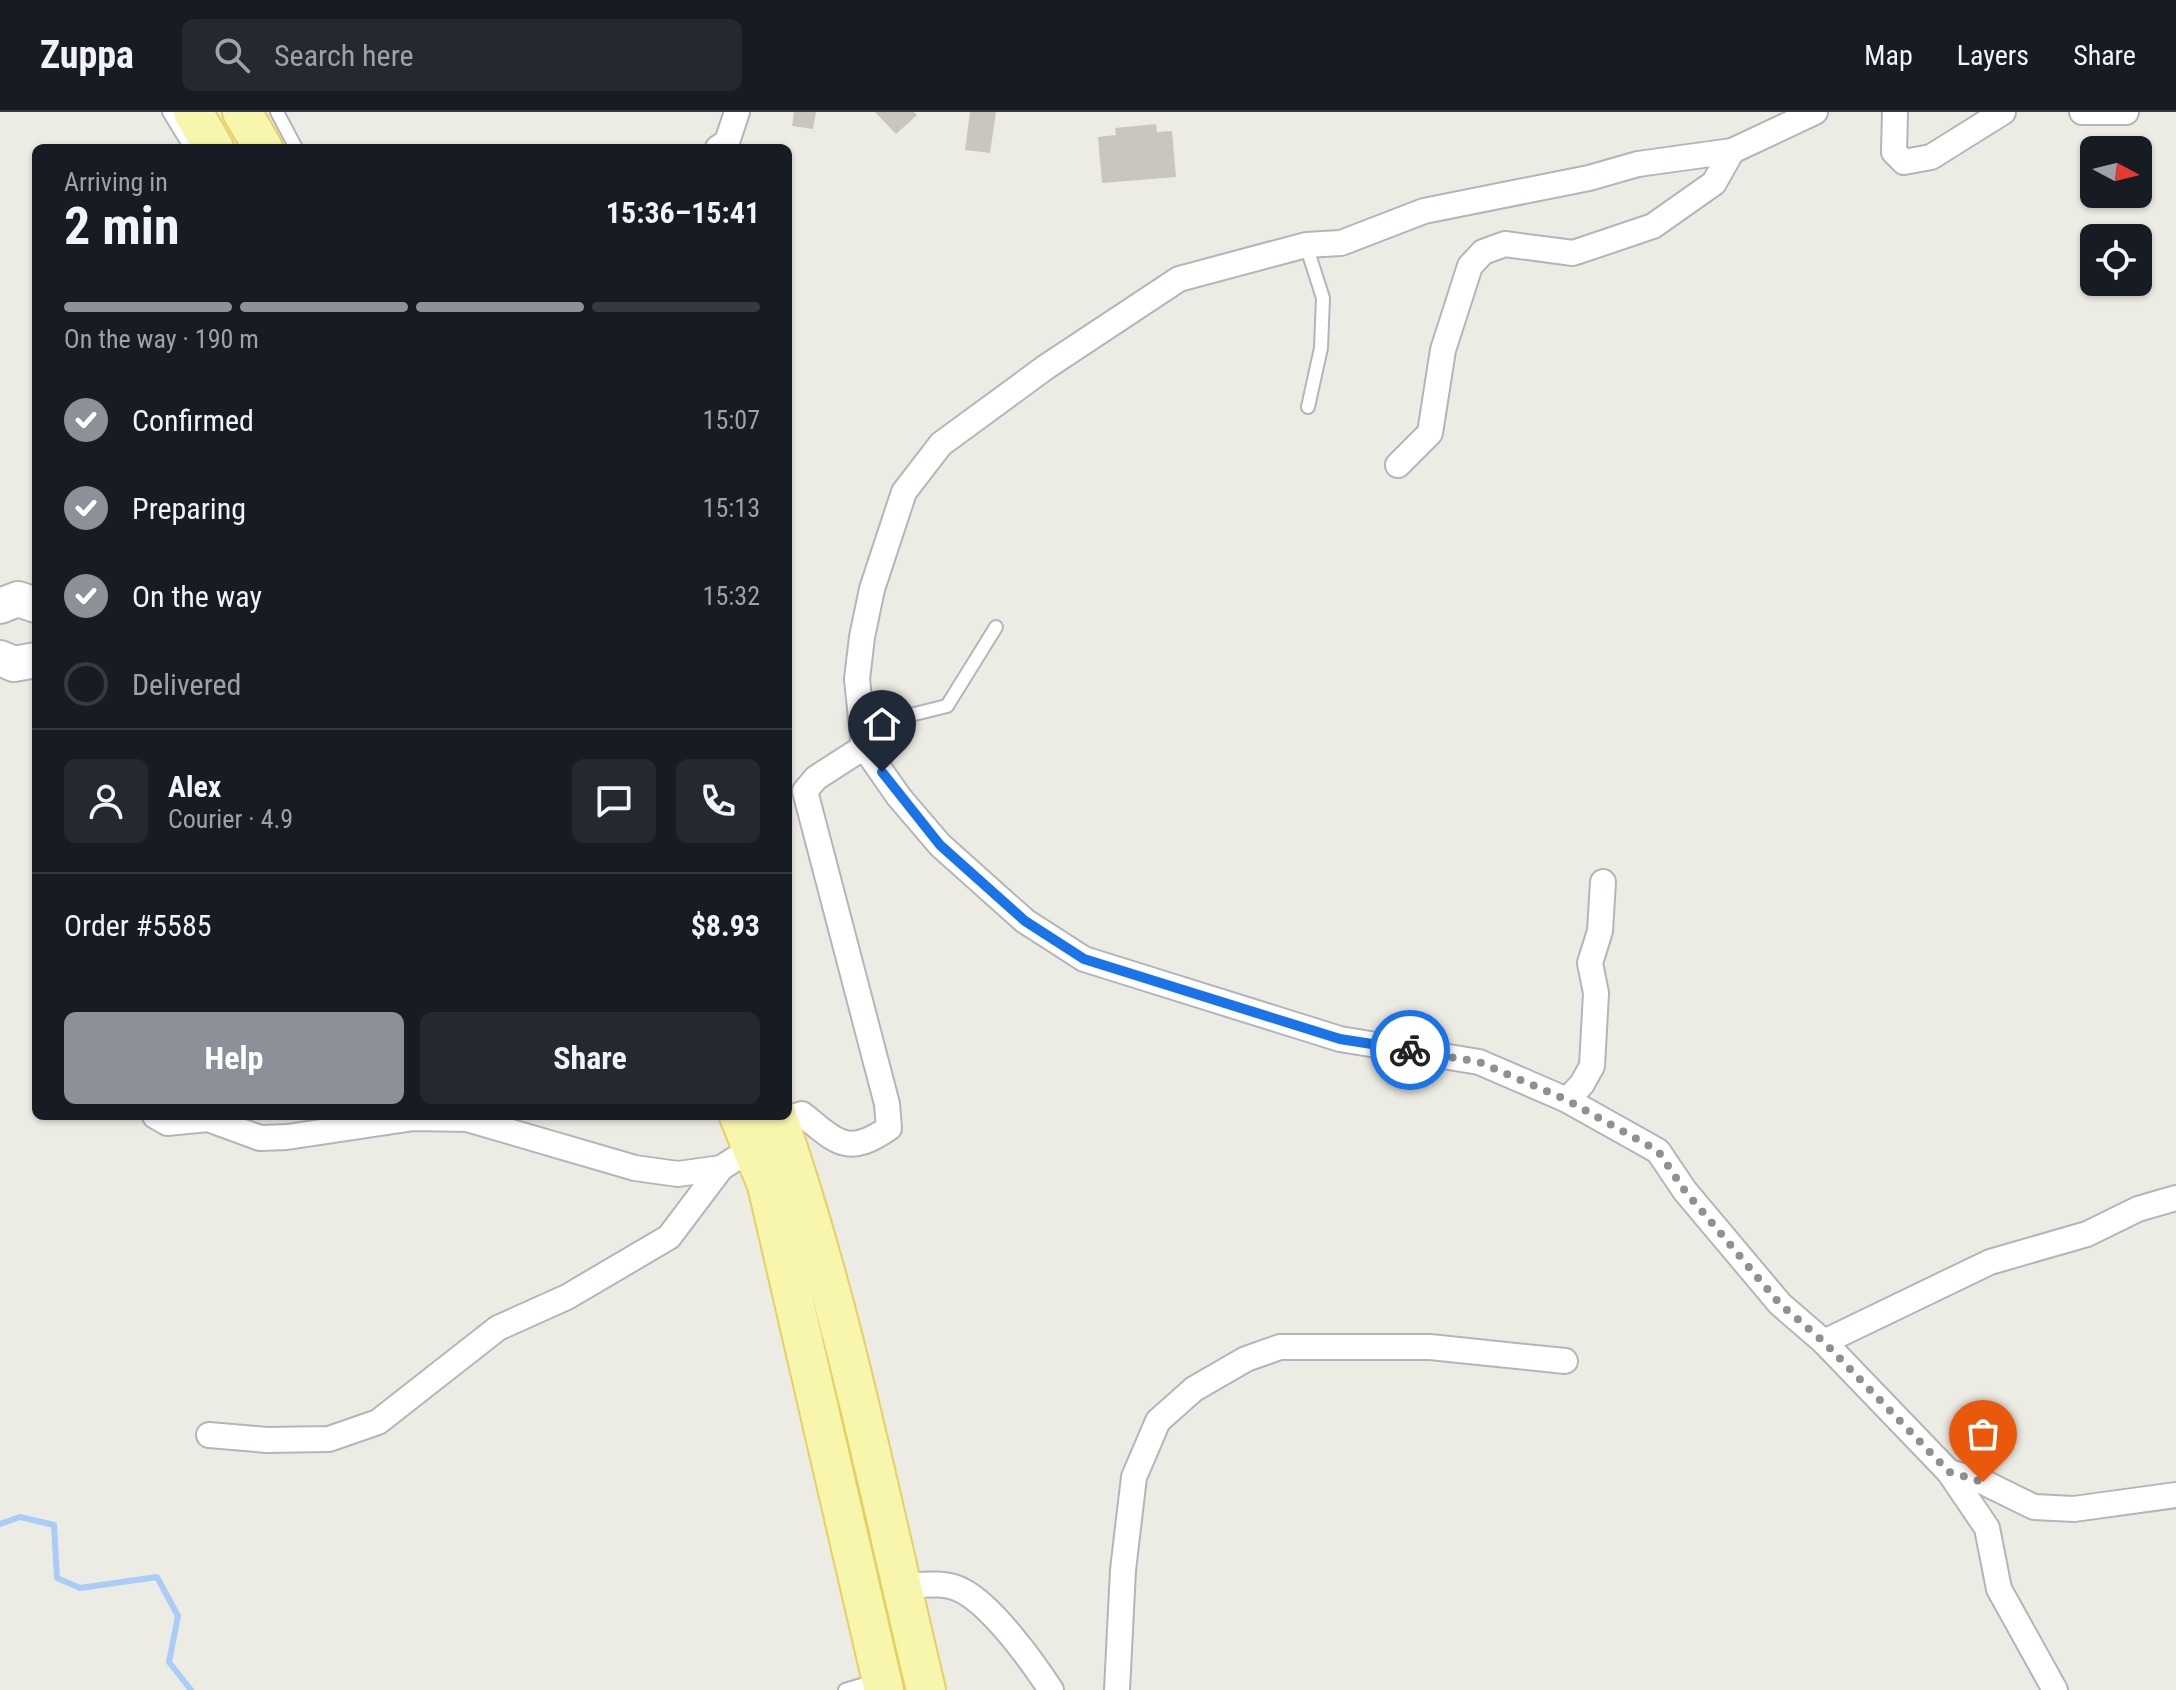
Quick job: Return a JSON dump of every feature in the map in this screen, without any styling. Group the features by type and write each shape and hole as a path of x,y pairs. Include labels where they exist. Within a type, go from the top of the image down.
{"main road":[{"path":"193,112 212,144"},
{"path":"242,112 261,144"},
{"path":"778,1120 801,1185 839,1320 926,1690"},
{"path":"737,1144 767,1185 882,1685"}],"street":[{"path":"724,144 737,112"},
{"path":"1815,112 1732,151 1638,164 1574,182 1424,211 1341,243 1306,245 1179,279 1046,367 941,444 904,492 872,589 857,679 864,747 899,797 940,845 1025,921 1084,959 1340,1039 1479,1062 1567,1100 1658,1151 1685,1191 1780,1304 1824,1342 1949,1472 1987,1528 1999,1589 2055,1690"},
{"path":"1895,112 1894,152 1904,162 1931,157 2003,112"},
{"path":"2082,112 2126,112"},
{"path":"1398,465 1430,433 1443,350 1470,266 1483,252 1505,244 1573,253 1653,226 1714,183 1732,151"},
{"path":"792,1116 802,1114 840,1144 865,1145 889,1128 887,1104 805,791 816,778 864,747"},
{"path":"1567,1100 1582,1084 1592,1066 1596,993 1590,963 1600,931 1603,882"},
{"path":"162,1120 167,1123 198,1120"},
{"path":"211,1120 260,1138 287,1137 401,1120"},
{"path":"470,1120 635,1168 678,1174 776,1120"},
{"path":"209,1435 267,1440 329,1439 378,1422 498,1328 567,1297 669,1237 737,1144"},
{"path":"1824,1342 1990,1262 2087,1234 2138,1209 2176,1198"},
{"path":"1117,1690 1123,1570 1134,1477 1158,1421 1194,1389 1246,1359 1280,1347 1430,1347 1565,1361"},
{"path":"1949,1472 1983,1482 2034,1507 2074,1509 2176,1495"},
{"path":"901,1586 939,1584 971,1596 1051,1690"}],"lane":[{"path":"169,112 189,144"},
{"path":"277,112 294,144"},
{"path":"1306,245 1323,298 1321,348 1308,407"},
{"path":"864,747 894,719 947,706 996,627"},
{"path":"845,1690 882,1685"}],"building":[{"path":"794,112 816,112 813,129 792,126"},
{"path":"875,112 914,112 917,115 896,134"},
{"path":"970,112 996,112 990,153 965,150"},
{"path":"1156,124 1157,132 1172,131 1176,177 1102,183 1098,137 1116,135 1115,128"}],"waterway":[{"path":"0,1524 20,1517 54,1525 57,1578 80,1588 157,1577 178,1616 169,1662 191,1690"}],"way so far":[{"path":"1410,1050 1479,1062 1567,1100 1658,1151 1685,1191 1780,1304 1824,1342 1949,1472 1983,1482"}],"route":[{"path":"882,772 940,845 1025,921 1084,959 1340,1039 1410,1050"}]}
